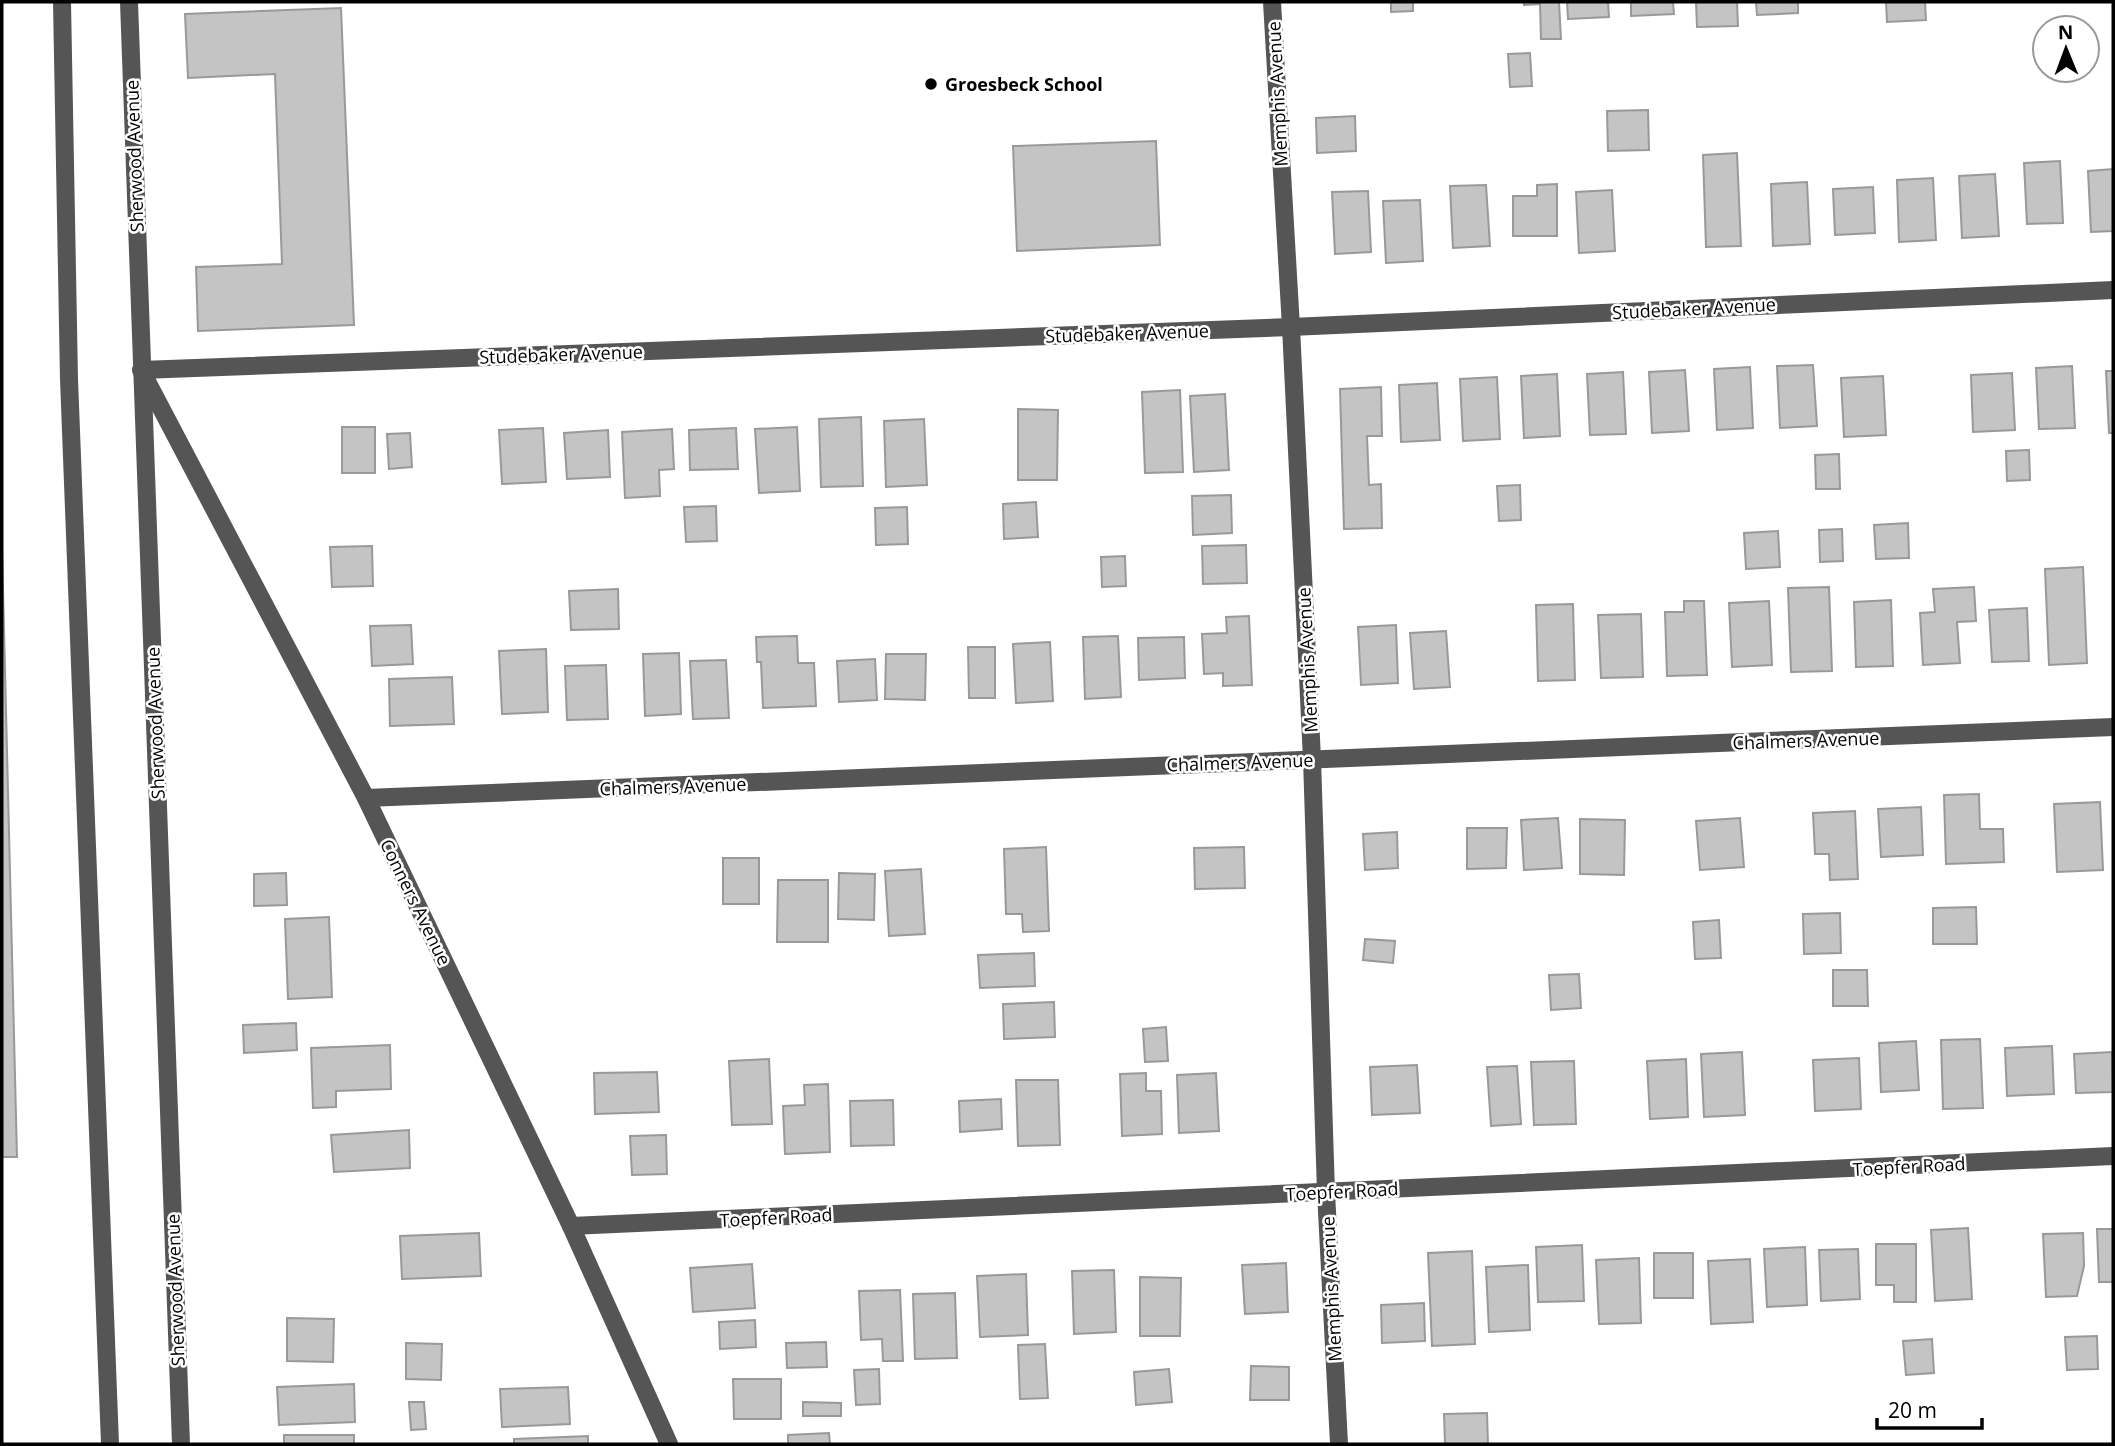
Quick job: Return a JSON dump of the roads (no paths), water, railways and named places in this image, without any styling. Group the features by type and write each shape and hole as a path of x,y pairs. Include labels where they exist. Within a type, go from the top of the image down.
{"street":[{"path":"62,2 68,379 110,1444"},
{"name":"Sherwood Avenue","path":"129,2 181,1444"},
{"name":"Memphis Avenue","path":"1272,2 1312,759 1326,1192 1339,1444"},
{"name":"Studebaker Avenue","path":"141,370 1291,327 2113,290"},
{"name":"Conners Avenue","path":"141,370 366,798 571,1226 669,1444"},
{"name":"Chalmers Avenue","path":"366,798 2113,727"},
{"name":"Toepfer Road","path":"571,1226 2113,1156"}],"place":[{"name":"Groesbeck School","path":"931,84"}]}
